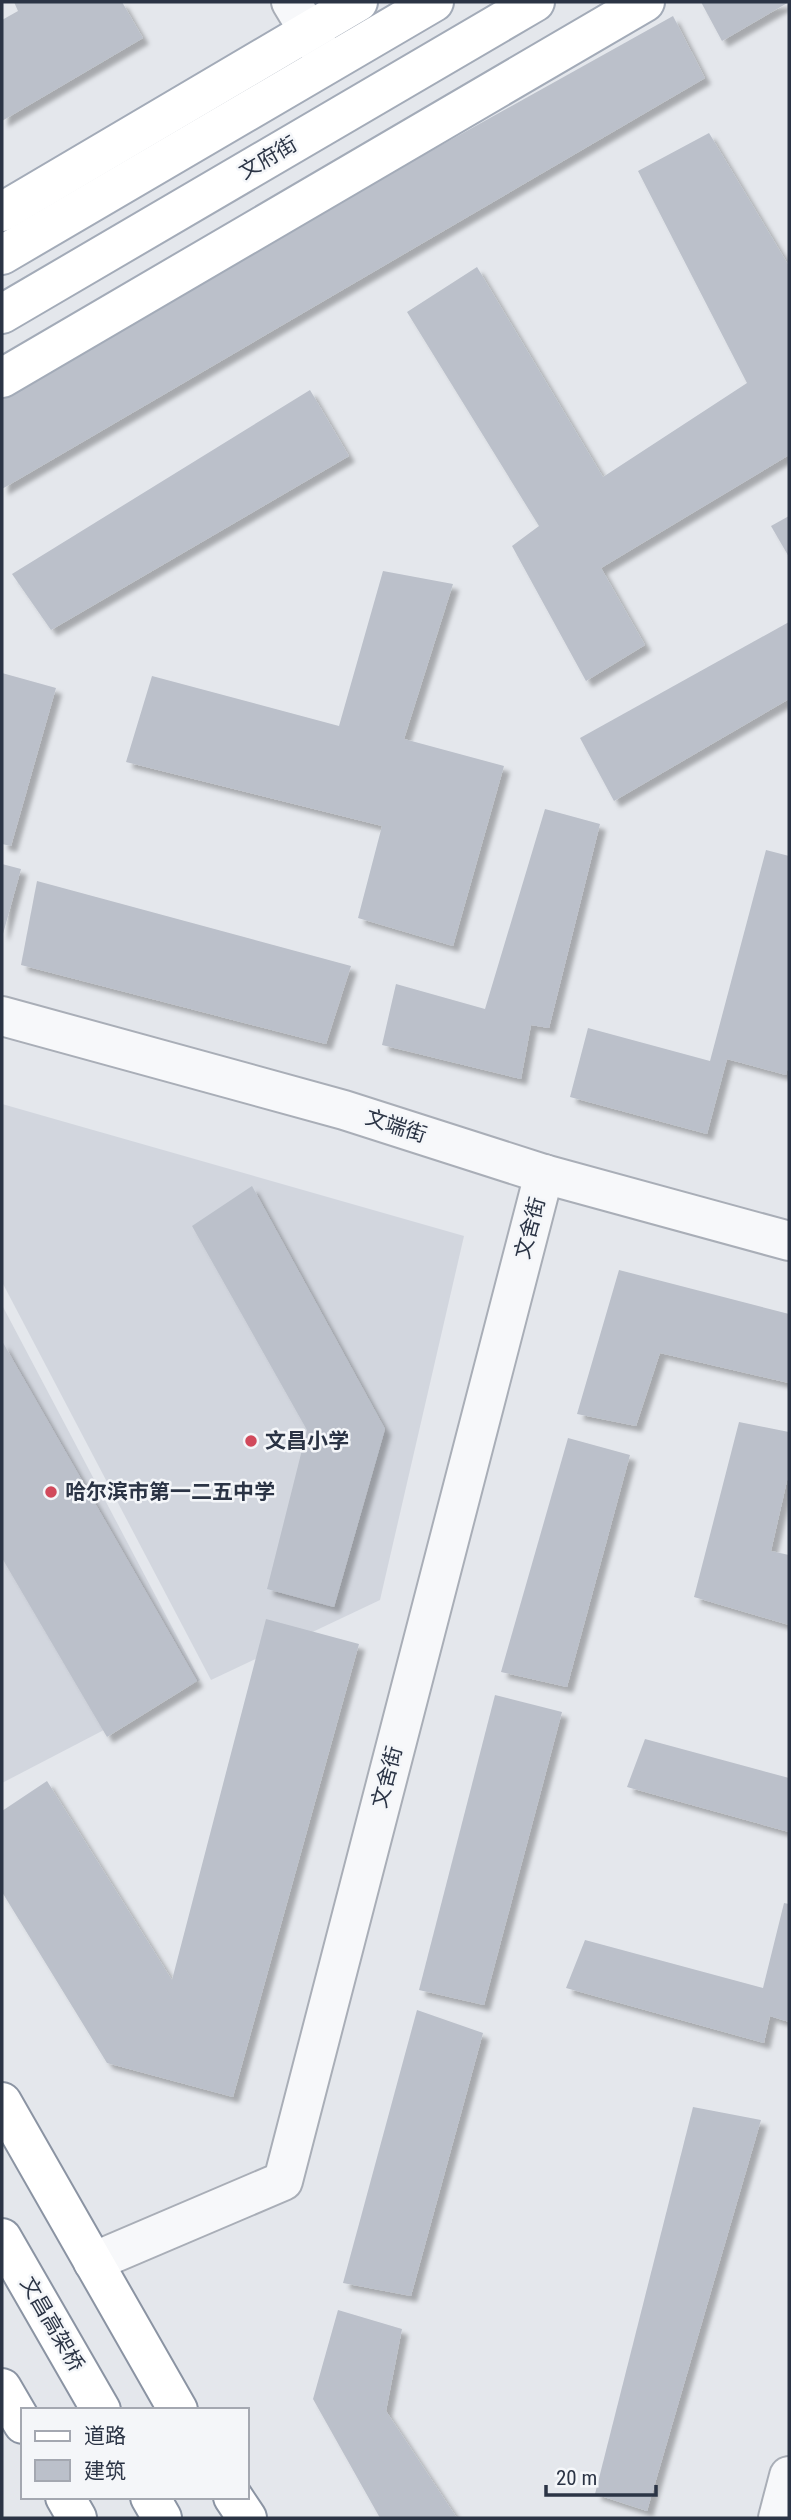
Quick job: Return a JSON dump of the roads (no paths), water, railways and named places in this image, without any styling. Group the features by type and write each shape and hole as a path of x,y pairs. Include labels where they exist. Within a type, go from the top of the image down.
{"main road":[{"path":"2,212 300,16 358,2"},
{"path":"2,256 434,2"},
{"name":"文府街","path":"2,314 535,2"},
{"path":"2,378 645,2"},
{"path":"2,2102 177,2408"},
{"name":"文昌高架桥","path":"2,2238 100,2408"},
{"path":"2,2388 21,2421"},
{"path":"66,2499 77,2518"},
{"path":"151,2499 162,2518"},
{"path":"231,2499 239,2518"},
{"path":"232,2499 247,2518"}],"street":[{"path":"300,16 328,63"},
{"name":"文端街","path":"2,1016 344,1110 544,1174 789,1241"},
{"name":"文舍街","path":"93,2262 283,2181 544,1174"},
{"path":"778,2518 789,2476"}],"place":[{"name":"文昌小学","path":"251,1441"},
{"name":"哈尔滨市第一二五中学","path":"51,1492"}]}
